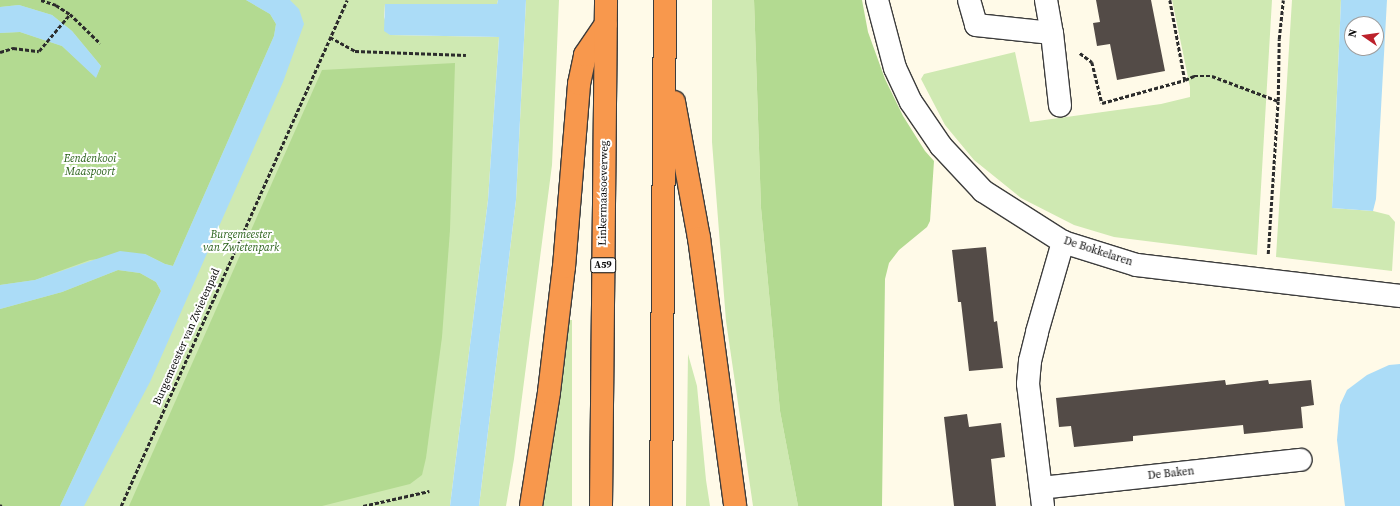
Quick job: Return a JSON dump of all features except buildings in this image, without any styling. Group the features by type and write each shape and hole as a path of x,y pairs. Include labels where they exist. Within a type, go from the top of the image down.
{"highway":[{"name":"Linkermaasoeverweg","path":"601,506 606,0"},
{"path":"661,506 665,0"},
{"path":"531,506 549,392 564,267 579,84 584,54 606,24"},
{"path":"664,52 699,238 735,506"}],"street":[{"name":"De Bokkelaren","path":"876,0 895,68 912,102 940,146 983,191 1063,242 1137,265 1400,296"},
{"path":"969,0 976,25 1052,33"},
{"path":"1046,0 1052,33 1060,106"},
{"name":"De Baken","path":"1063,242 1037,332 1030,361 1028,384 1042,497 1300,460"}],"path":[{"path":"41,0 56,5 70,14 100,43"},
{"name":"Burgemeester van Zwietenpad","path":"121,506 346,0"},
{"path":"1170,0 1185,80"},
{"path":"1266,280 1278,101 1279,39 1284,0"},
{"path":"0,52 13,48 39,51 44,47 70,14"},
{"path":"1052,33 1092,62 1102,103 1185,80 1194,76 1212,76 1278,101"},
{"path":"330,37 356,50 466,55"},
{"path":"363,506 429,491"}],"green space":[{"name":"Burgemeester van Zwietenpark","path":"0,0 498,0 497,4 385,4 384,17 390,35 499,37 488,200 450,506 0,506"},
{"name":"Eendenkooi Maaspoort","path":"0,0 246,0 270,14 276,24 274,36 173,266 165,264 145,254 90,260 35,280 0,285 0,33 20,32 62,46 96,77 101,66 72,31 52,15 19,5 0,7"},
{"path":"526,0 559,0 552,165 514,459 506,506 479,506 516,200"},
{"path":"712,0 754,0 761,208 780,411 798,506 753,506 726,321 712,142"},
{"path":"754,0 862,0 868,32 885,79 903,116 925,151 934,161 930,221 927,227 899,250 889,263 885,279 882,506 798,506 780,411 761,208"},
{"path":"1172,0 1272,0 1257,255 1114,237 1074,225 1021,198 974,160 945,125 921,79 924,74 1015,52 1030,122 1161,104 1190,97 1190,87"},
{"path":"1292,0 1341,0 1332,208 1373,211 1389,215 1395,222 1392,271 1276,257"},
{"path":"455,63 450,230 442,337 426,458 422,475 410,484 322,506 129,506 322,70"},
{"path":"118,270 140,273 156,282 161,291 60,506 0,506 0,309 62,292"},
{"path":"569,320 572,320 572,506 540,506 550,453"},
{"path":"688,354 697,386 710,506 686,506"}],"water":[{"path":"246,0 290,0 299,9 304,24 283,82 150,382 84,506 60,506 161,291 156,282 140,273 118,270 62,292 0,309 0,285 35,280 120,251 145,254 165,264 173,266 274,36 276,24 270,14"},
{"path":"498,0 526,0 516,200 479,506 450,506 488,200 499,37 390,35 384,31 385,4 497,4"},
{"path":"1341,0 1387,0 1384,54 1384,16 1344,16 1344,56 1384,56 1376,199 1373,211 1332,208"},
{"path":"19,5 52,15 72,31 101,66 96,78 62,46 20,32 0,33 0,7"},
{"path":"1400,364 1400,506 1345,506 1337,440 1340,405 1347,390 1367,375 1389,365"}]}
